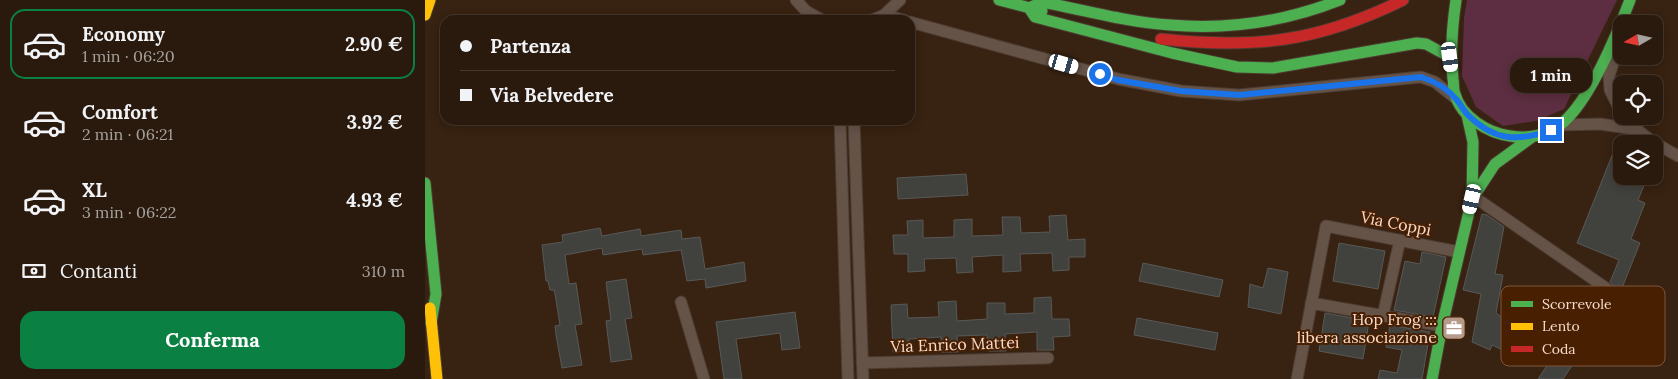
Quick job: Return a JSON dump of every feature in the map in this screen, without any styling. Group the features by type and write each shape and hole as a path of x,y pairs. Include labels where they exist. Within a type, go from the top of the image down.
{"main road":[{"path":"425,15 430,0"},
{"path":"999,0 1145,36 1217,45 1256,44 1306,37 1361,20 1403,0"},
{"path":"1029,8 1042,2 1149,23 1178,26 1222,25 1268,21 1312,10 1340,0"},
{"path":"1456,0 1450,57 1455,98 1467,115 1495,134 1506,137 1532,137"},
{"path":"1624,15 1630,0"},
{"path":"1029,8 1035,17 1147,47 1237,67 1273,68 1289,66 1417,43 1426,44 1450,57"},
{"path":"1472,199 1495,164 1532,137 1561,125 1586,93 1613,40"},
{"path":"1432,379 1442,326 1472,199 1473,145 1467,115"},
{"path":"425,183 435,294 431,323"},
{"path":"425,266 437,379"}],"street":[{"path":"785,0 813,15"},
{"path":"796,0 806,11"},
{"path":"884,15 900,0"},
{"path":"915,23 1118,80 1181,91 1239,95 1421,77 1435,82 1455,98"},
{"path":"1613,64 1609,76 1610,90 1613,96"},
{"path":"1561,125 1600,124 1634,129"},
{"path":"840,125 848,379"},
{"path":"854,125 863,379"},
{"path":"1631,125 1652,142 1678,156"},
{"path":"1472,199 1480,201 1603,286"},
{"name":"Via Coppi","path":"1311,303 1326,226 1459,252"},
{"path":"1383,315 1400,240"},
{"path":"681,302 704,379"},
{"path":"1297,379 1311,303 1442,326"},
{"name":"Via Enrico Mattei","path":"862,363 1048,358"}],"shaded area":[{"path":"1467,0 1617,0 1564,109 1536,121 1503,126 1476,107 1462,76 1464,18"}],"building":[{"path":"1613,153 1613,185 1644,185 1638,200 1645,203 1631,239 1640,243 1623,286 1613,286 1610,282 1619,260 1577,243"},
{"path":"966,174 968,195 898,199 897,178"},
{"path":"1482,214 1487,215 1504,227 1495,274 1503,275 1496,313 1501,317 1501,349 1492,345 1490,350 1472,342 1481,294 1463,290"},
{"path":"1066,215 1068,240 1085,239 1085,257 1069,257 1069,270 1053,271 1052,253 1020,254 1021,271 1003,272 1003,255 972,257 973,272 957,273 956,258 924,259 925,271 908,272 908,254 894,254 893,235 908,235 907,221 923,220 923,238 954,237 954,220 972,219 972,236 1003,235 1002,217 1020,217 1021,233 1050,232 1049,216"},
{"path":"600,228 602,236 640,229 641,236 681,230 682,239 700,237 705,269 744,262 746,281 706,288 705,279 687,281 681,250 643,255 642,249 603,255 602,248 565,255 569,284 576,283 582,324 575,325 582,365 562,368 555,326 560,325 555,294 554,290 550,290 548,281 546,281 542,245 563,242 562,235"},
{"path":"1339,243 1385,251 1378,289 1333,281"},
{"path":"1422,252 1446,257 1433,317 1394,310 1405,261 1420,264"},
{"path":"1143,263 1223,280 1219,297 1139,281"},
{"path":"1268,268 1288,272 1281,314 1248,307 1250,284 1263,288"},
{"path":"626,279 632,318 625,319 632,359 611,362 606,321 611,320 606,282"},
{"path":"1051,297 1052,319 1069,319 1070,336 1053,337 1054,350 1037,350 1037,332 1005,334 1006,351 988,351 987,335 957,336 958,352 941,352 941,337 909,339 909,351 893,352 891,305 907,304 908,318 939,317 938,302 956,301 957,321 987,319 987,303 1005,303 1005,314 1034,313 1034,298"},
{"path":"795,312 800,348 782,350 780,333 736,339 742,379 724,379 716,322"},
{"path":"1325,313 1369,321 1363,359 1319,351"},
{"path":"1137,318 1218,333 1215,350 1134,335"},
{"path":"1390,325 1430,332 1422,379 1378,379 1380,370 1397,373 1402,350 1386,347"},
{"path":"1547,366 1572,366 1563,379 1538,379"}],"traffic: fast":[{"path":"999,0 1042,11"},
{"path":"1029,8 1042,2 1138,21 1170,25 1214,26 1235,25 1278,18 1340,0"},
{"path":"1456,0 1452,59 1454,91 1458,102 1469,117 1485,127 1502,134 1523,137 1549,132 1571,115 1601,67 1630,0"},
{"path":"1029,8 1035,17 1172,53 1237,67 1273,68 1417,43 1426,44 1450,57"},
{"path":"1432,379 1442,326 1472,199 1473,142 1467,115"},
{"path":"1472,199 1495,164 1532,137"},
{"path":"425,183 436,294 431,323"}],"traffic: slow":[{"path":"425,15 430,0"},
{"path":"430,308 437,379"}],"traffic: jam":[{"path":"1161,39 1227,43 1285,39 1343,25 1403,0"}],"place":[{"name":"Hop Frog ::: libera associazione","path":"1454,328"}],"route":[{"path":"1100,74 1118,80 1181,91 1239,95 1421,77 1435,82 1455,98 1467,115 1495,134 1519,138 1532,137 1551,130"}]}
